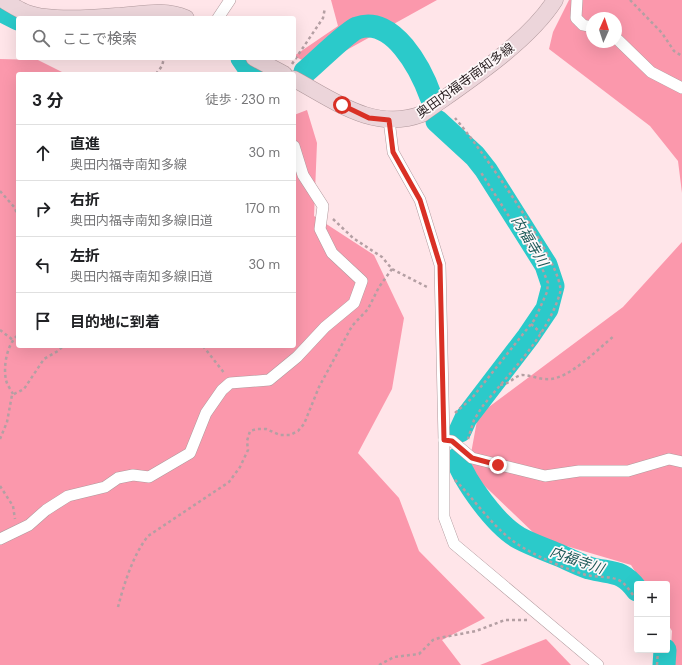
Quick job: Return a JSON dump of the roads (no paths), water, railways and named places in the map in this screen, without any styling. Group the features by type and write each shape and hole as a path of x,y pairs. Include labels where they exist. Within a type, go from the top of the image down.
{"main road":[{"path":"3,0 27,13 40,16"},
{"name":"奥田内福寺南知多線","path":"296,78 369,118 389,120 408,119 422,114 518,42 547,14 555,0"},
{"path":"116,16 156,12 175,13 182,16"},
{"name":"奥田内福寺南知多線","path":"262,65 283,72"}],"street":[{"path":"219,16 230,0"},
{"path":"577,0 576,18 583,25 586,26"},
{"path":"622,44 651,72 682,88"},
{"path":"389,120 393,152 420,200 430,228 440,265 444,440 444,517 454,544 598,665"},
{"path":"0,539 29,525 46,510 68,496 105,487 118,478 133,475 149,477 190,453 206,412 222,390 230,383 269,380 297,357 325,327 354,303 362,281 332,253 320,229 323,206 303,175 296,152"},
{"path":"444,440 452,441 472,458 545,476 579,471 628,470 669,459 682,462"}],"waterway":[{"path":"0,10 16,18"},
{"name":"内福寺川","path":"305,72 352,31 357,28 370,26 382,29 394,37 404,47 413,59 431,97"},
{"path":"243,60 252,72"},
{"name":"内福寺川","path":"437,121 475,156 486,170 546,265 553,286 547,309 528,337 466,418 460,431"},
{"name":"内福寺川","path":"457,459 474,491 491,513 510,532 524,541 589,568 621,575 634,586"},
{"name":"内福寺川","path":"664,665 665,653"}]}
